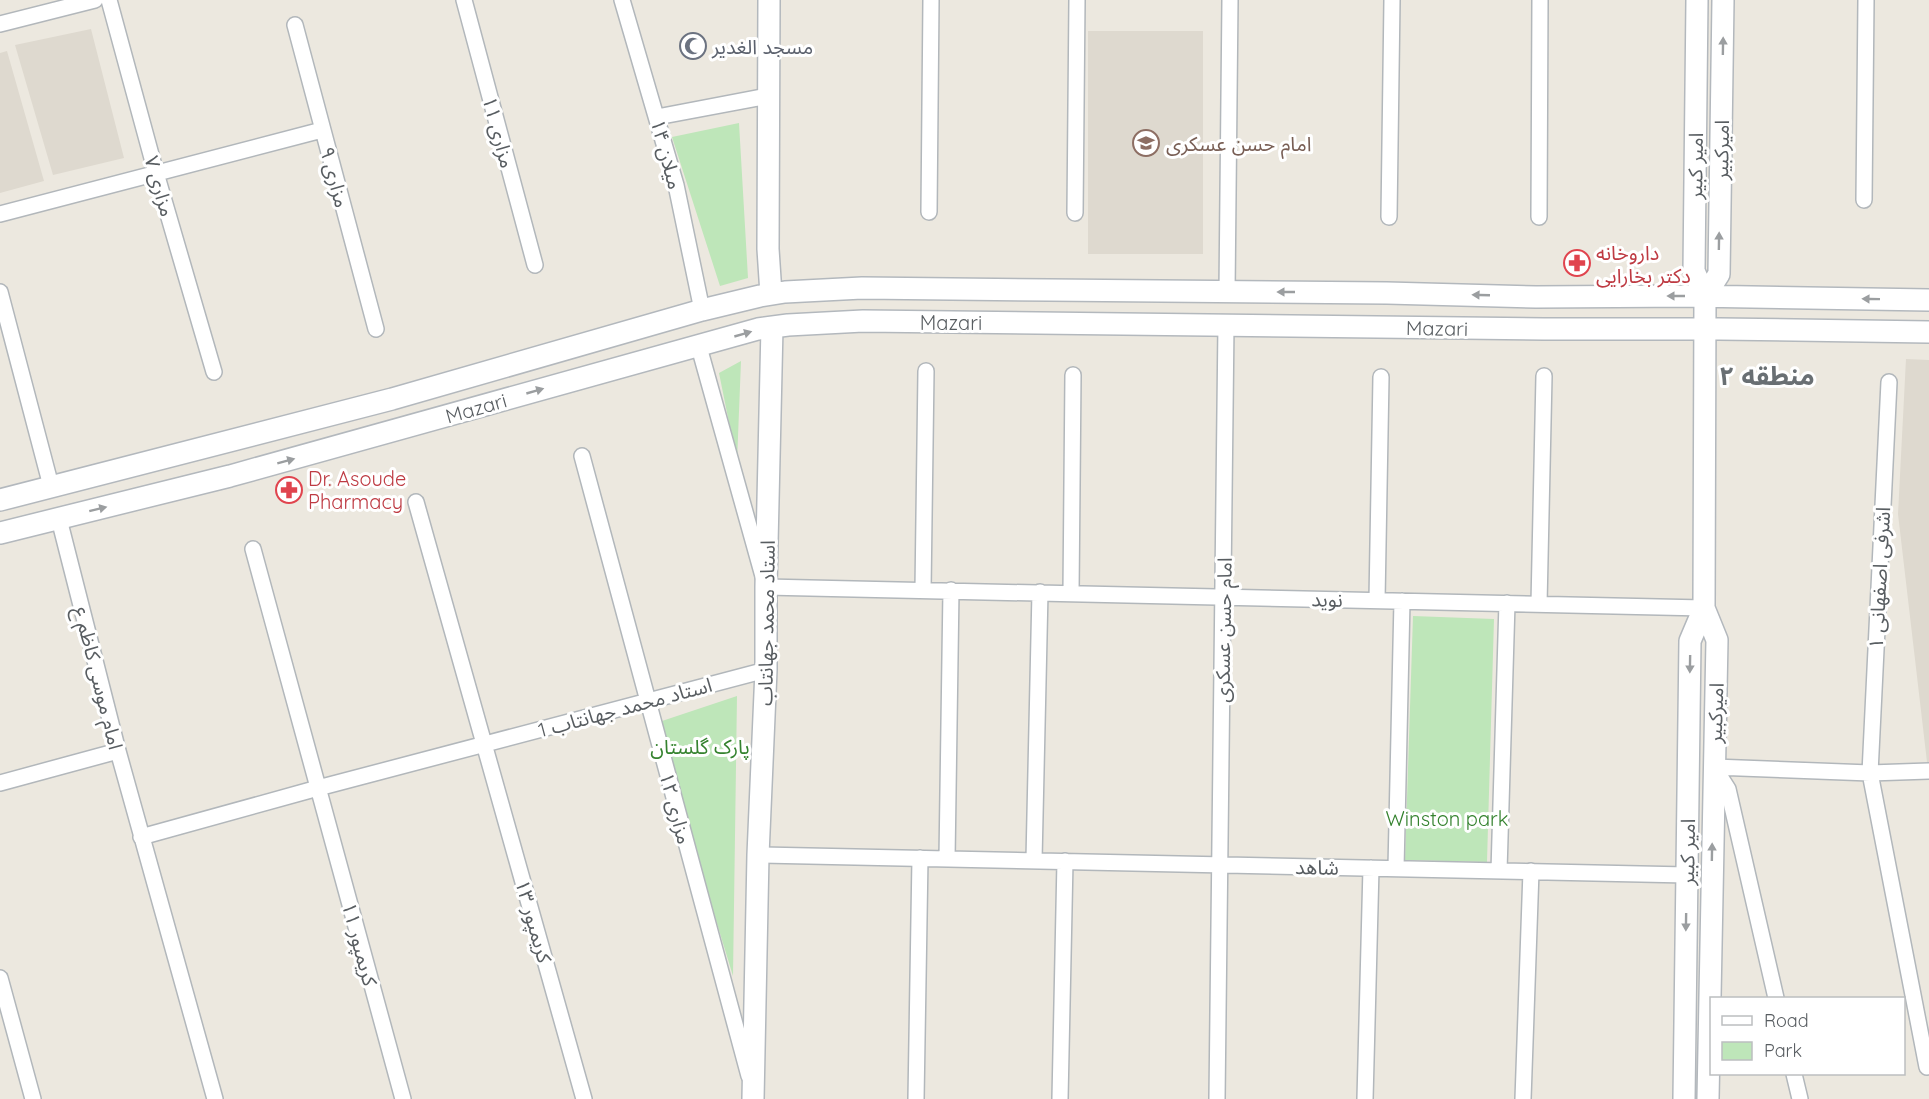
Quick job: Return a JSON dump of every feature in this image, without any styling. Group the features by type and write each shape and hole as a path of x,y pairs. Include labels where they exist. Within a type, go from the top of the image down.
{"main road":[{"path":"770,0 768,249 771,294"},
{"name":"امیر کبیر","path":"1697,0 1694,271 1705,296 1705,329"},
{"name":"امیرکبیر","path":"1705,296 1719,274 1724,0"},
{"name":"Mazari","path":"0,500 392,399 702,310 771,294 862,288 1929,300"},
{"path":"1049,290 1050,322"},
{"name":"Mazari","path":"0,533 230,476 758,329 788,325 863,321 1050,322 1929,332"},
{"name":"استاد محمد جهانتاب","path":"753,1095 758,855 766,670 772,327"},
{"name":"امیرکبیر","path":"1705,329 1704,608 1717,639 1708,1099"},
{"path":"51,486 59,519"},
{"name":"امیر کبیر","path":"1684,1099 1690,641 1704,608"}],"street":[{"path":"0,24 95,0"},
{"name":"مزاری ۷","path":"109,0 214,372"},
{"name":"مزاری ۱۱","path":"464,0 534,265"},
{"name":"میلان ۱۴","path":"622,0 676,185 702,310"},
{"path":"929,212 931,0"},
{"path":"1075,213 1077,0"},
{"path":"1227,292 1230,0"},
{"path":"1389,217 1392,0"},
{"path":"1539,217 1540,0"},
{"path":"1864,200 1866,0"},
{"name":"مزاری ۹","path":"295,25 376,329"},
{"path":"657,117 768,96"},
{"path":"0,214 322,130"},
{"path":"0,292 51,486"},
{"name":"امام حسن عسکری","path":"1217,1099 1226,324"},
{"path":"699,347 766,587"},
{"path":"923,590 926,370"},
{"path":"1071,593 1073,375"},
{"path":"1539,604 1544,376"},
{"path":"1377,600 1381,377"},
{"name":"اشرفی اصفهانی ۱","path":"1889,382 1870,773 1927,1066"},
{"name":"مزاری ۱۲","path":"582,456 753,1095"},
{"name":"کریمپور ۱۳","path":"416,502 584,1099"},
{"name":"امام موسی کاظم ع","path":"59,519 118,752 215,1099"},
{"name":"کریمپور ۱۱","path":"253,549 403,1099"},
{"name":"نوید","path":"766,587 1704,608"},
{"path":"947,859 951,590"},
{"path":"1034,860 1040,592"},
{"path":"1396,868 1402,601"},
{"path":"1499,870 1507,603"},
{"name":"استاد محمد جهانتاب 1","path":"141,837 766,670"},
{"path":"0,783 118,752"},
{"path":"1714,767 1870,773 1929,771"},
{"path":"1714,767 1728,789 1776,997"},
{"name":"شاهد","path":"758,855 1687,875"},
{"path":"916,1099 920,858"},
{"path":"1060,1099 1065,861"},
{"path":"1365,1099 1371,868"},
{"path":"1523,1099 1531,871"},
{"path":"0,978 33,1099"},
{"path":"1794,1075 1800,1099"}],"shaded area":[{"path":"91,29 124,158 53,175 15,45"},
{"name":"امام حسن عسکری","path":"1088,31 1203,31 1203,254 1088,254"},
{"path":"7,51 44,181 0,193 0,53"},
{"path":"1906,359 1929,360 1929,762 1927,762 1898,514"}],"green space":[{"path":"739,123 748,278 720,286 672,137"},
{"path":"741,361 737,462 719,373"},
{"name":"Winston park","path":"1413,616 1494,619 1487,862 1405,860"},
{"name":"پارک گلستان","path":"737,696 733,976 656,723"}],"place":[{"name":"مسجد الغدیر","path":"693,46"},
{"name":"امام حسن عسکری","path":"1146,143"},
{"name":"داروخانه دکتر بخارایی","path":"1577,263"},
{"name":"Dr. Asoude Pharmacy","path":"289,490"}],"district":[{"name":"منطقه ۲","path":"1767,375"}]}
